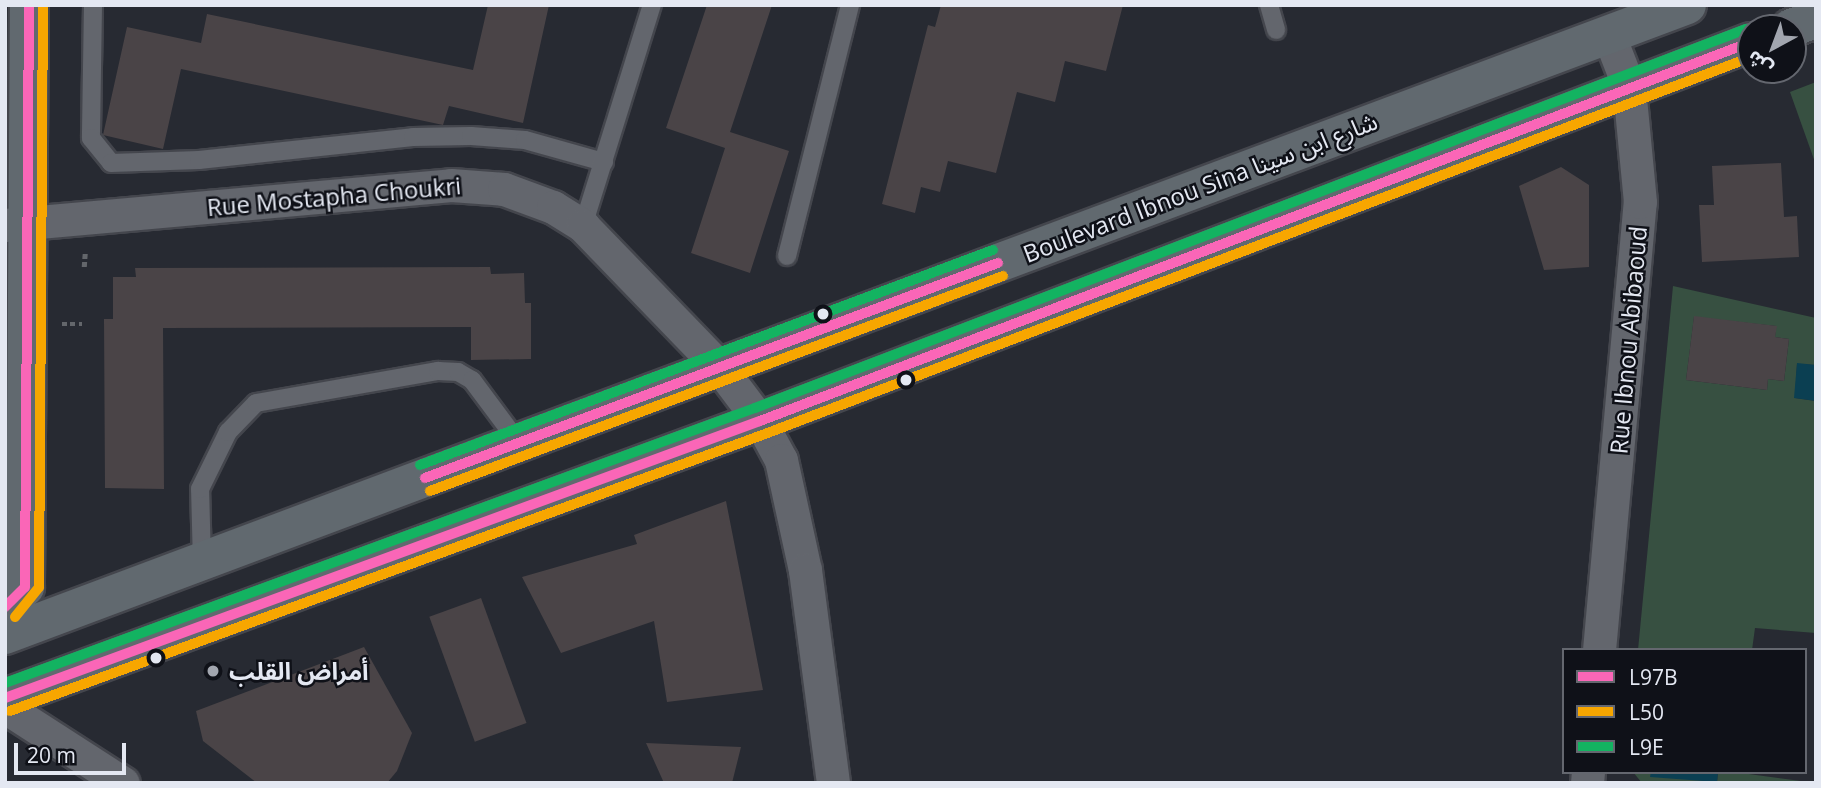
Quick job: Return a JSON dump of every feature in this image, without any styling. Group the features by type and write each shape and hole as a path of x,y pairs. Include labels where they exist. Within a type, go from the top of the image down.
{"main road":[{"path":"5,607 25,587 16,224 29,5"},
{"name":"Boulevard Ibnou Sina شارع ابن سينا","path":"5,635 1686,5"},
{"path":"5,698 760,421 1737,47"}],"street":[{"name":"Rue Ibnou Abibaoud","path":"1599,648 1640,202 1629,87 1608,33"},
{"name":"Rue Mostapha Choukri","path":"16,224 452,185 504,189 553,207 583,226 720,368 760,421 781,460 794,515 833,783"},
{"path":"5,707 123,783"}],"lane":[{"path":"93,5 91,138 111,163 200,160 413,136 525,139 604,162"},
{"path":"583,226 652,5"},
{"path":"787,256 850,5"},
{"path":"1269,5 1276,30"},
{"path":"202,563 200,489 228,432 256,403 438,370 457,372 472,380 519,443"}],"path":[{"path":"59,323 82,324"}],"green space":[{"path":"1816,82 1816,165 1790,92"},
{"path":"1673,286 1816,318 1816,365 1797,364 1795,398 1816,401 1816,633 1755,628 1752,648 1638,648","holes":["1694,317 1776,326 1775,337 1789,339 1784,381 1768,379 1767,390 1686,380"]},
{"path":"1635,774 1717,782 1718,774 1749,774 1816,783 1642,783"}],"water":[{"path":"1797,363 1816,365 1816,401 1794,398"},
{"path":"1651,774 1718,774 1717,782 1650,777"}],"building":[{"path":"488,5 549,5 523,123 449,106 443,125 181,69 163,149 103,135 127,27 201,43 207,14 473,70"},
{"path":"707,5 772,5 730,132 789,151 750,273 691,253 725,148 666,128"},
{"path":"941,5 1123,5 1106,71 1065,61 1055,102 1017,92 996,173 948,161 940,192 921,187 915,213 882,204 928,25 935,27"},
{"path":"1781,163 1784,217 1797,216 1799,257 1702,262 1699,205 1714,205 1712,166"},
{"path":"1561,167 1589,185 1589,267 1544,270 1519,186"},
{"path":"490,267 491,274 524,273 525,303 531,303 531,359 471,360 471,327 163,328 164,489 105,488 104,319 113,319 113,277 136,277 135,268"},
{"path":"1694,316 1777,326 1775,337 1789,339 1784,381 1768,379 1767,390 1686,380"},
{"path":"726,501 763,690 667,702 654,621 561,653 522,577 637,544 634,535"},
{"path":"481,598 526,723 475,742 429,617"},
{"path":"364,647 412,733 397,771 387,783 257,783 203,741 196,711"},
{"path":"646,743 741,747 732,783 664,783"}],"transit line":[{"name":"L97B","path":"5,607 25,587 29,5"},
{"name":"L50","path":"15,617 39,587 43,5"},
{"name":"L9E","path":"5,683 755,408 1737,32"},
{"name":"L97B","path":"5,698 760,421 1737,47"},
{"name":"L50","path":"10,711 765,434 1737,62"},
{"name":"L9E","path":"420,465 993,250"},
{"name":"L97B","path":"425,478 998,263"},
{"name":"L50","path":"430,491 1003,276"}],"place":[{"name":"أمراض القلب","path":"213,671"}]}
